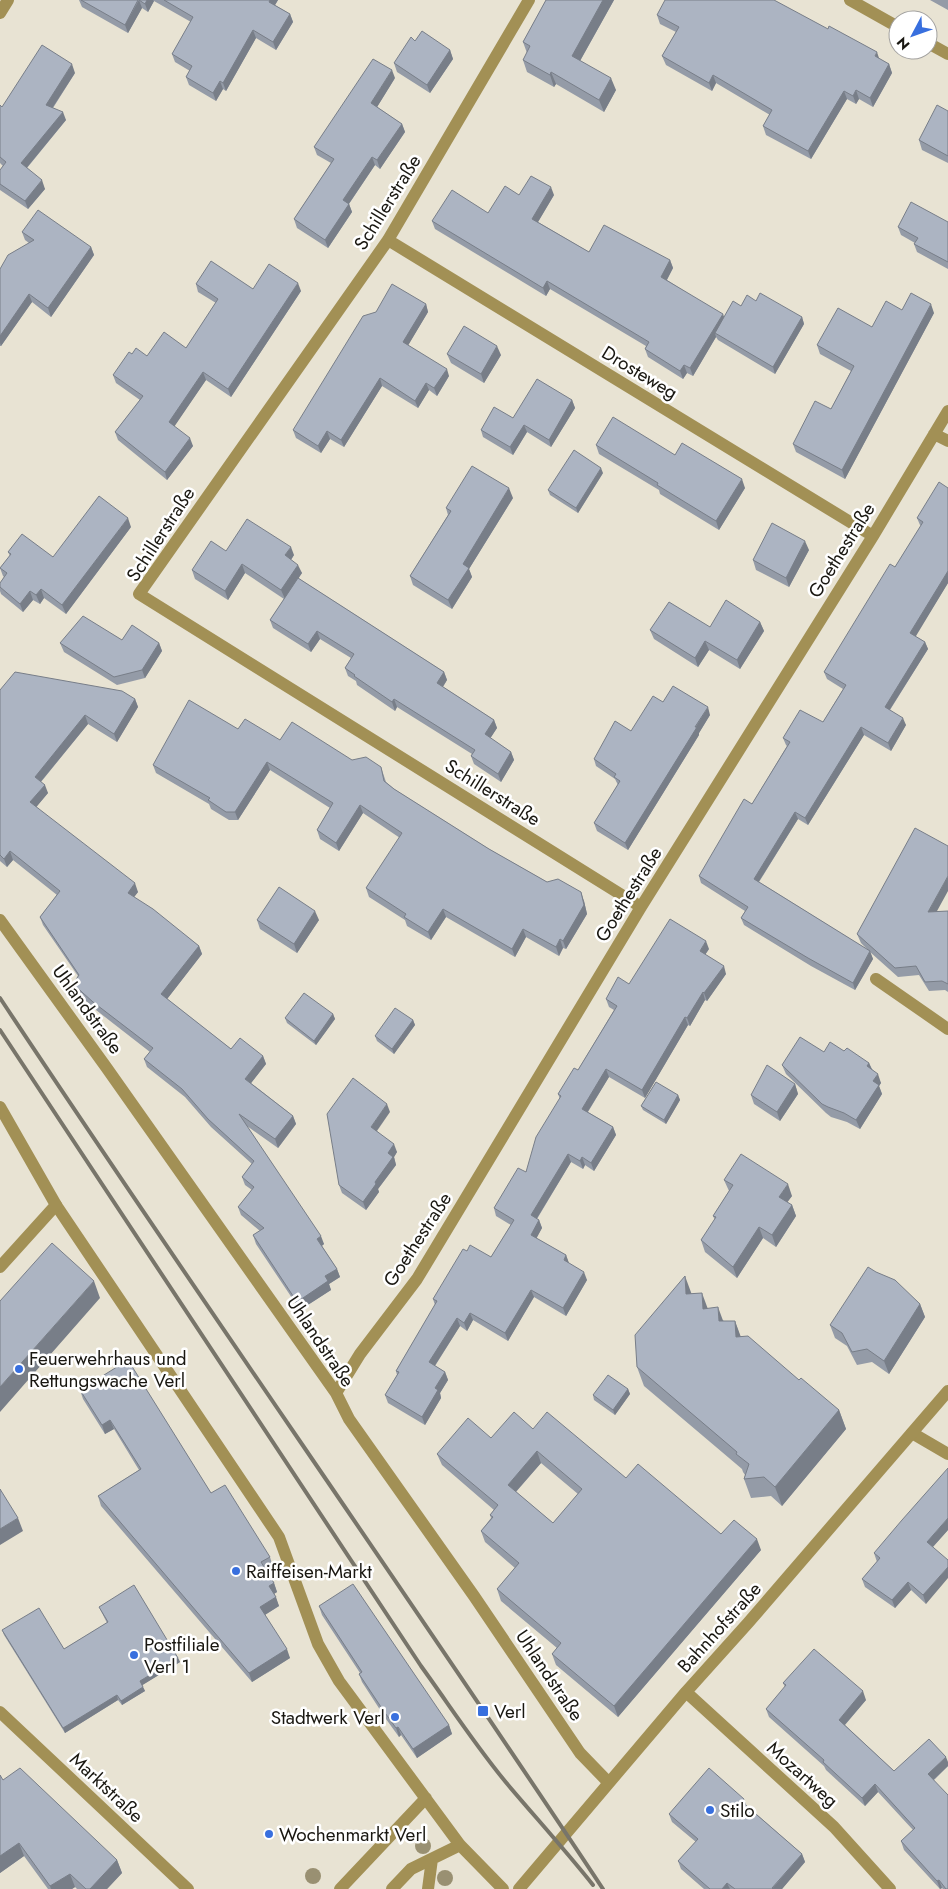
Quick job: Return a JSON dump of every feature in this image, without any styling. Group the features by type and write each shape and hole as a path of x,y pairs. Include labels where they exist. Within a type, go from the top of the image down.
{"street":[{"path":"0,13 8,0"},
{"name":"Schillerstraße","path":"529,0 388,240 139,594 641,907"},
{"path":"850,0 888,21"},
{"name":"Drosteweg","path":"388,240 873,536"},
{"name":"Goethestraße","path":"336,1393 360,1354 417,1279 641,907 873,536 948,411"},
{"path":"934,434 948,441"},
{"name":"Uhlandstraße","path":"0,920 336,1393 349,1419 474,1596 580,1753 609,1783"},
{"path":"876,978 948,1029"},
{"path":"0,1107 56,1205 280,1537 318,1644 339,1681 460,1845 504,1889"},
{"path":"0,1266 56,1205"},
{"name":"Bahnhofstraße","path":"518,1889 686,1692 948,1391"},
{"path":"912,1433 948,1454"},
{"name":"Mozartweg","path":"686,1692 834,1827 890,1889"},
{"name":"Marktstraße","path":"0,1712 188,1889"},
{"path":"340,1889 426,1798"},
{"path":"392,1889 411,1869 460,1845"},
{"path":"428,1889 432,1859"}],"building":[{"path":"81,0 138,0 125,25"},
{"path":"139,0 147,0 145,4"},
{"path":"164,0 270,0 269,2 290,14 273,42 253,30 223,83 220,81 213,93 186,77 192,66 172,54 193,17"},
{"path":"546,0 603,0 572,56 611,78 599,100 551,72 550,75 523,60 530,46 523,42"},
{"path":"665,0 774,0 828,29 829,26 877,52 875,56 889,64 870,98 856,90 853,96 844,91 808,151 763,126 772,110 713,75 709,83 662,56 679,27 657,15"},
{"path":"422,31 450,50 427,85 394,63 411,37 415,41"},
{"path":"42,45 72,64 46,105 63,112 21,163 42,180 25,201 0,184 0,170 6,162 0,157 0,105 2,107"},
{"path":"373,59 392,70 371,103 402,124 377,160 372,157 343,200 349,204 325,240 294,219 334,159 314,147"},
{"path":"937,105 948,111 948,156 919,140"},
{"path":"531,176 551,187 532,219 589,252 604,225 670,260 661,277 723,314 690,368 684,365 680,371 645,349 649,342 547,281 543,288 432,221 452,190 488,213 505,186 519,195"},
{"path":"911,202 948,222 948,262 914,244 918,238 898,227"},
{"path":"38,210 91,247 48,308 29,294 0,336 0,269 8,255 34,240 22,232"},
{"path":"211,261 253,289 269,264 298,283 228,389 203,372 169,422 190,438 165,472 115,432 143,396 113,375 129,352 132,354 136,348 147,356 164,332 186,348 218,299 196,284"},
{"path":"392,284 426,304 403,342 447,369 434,388 426,383 415,401 380,378 341,440 327,431 318,446 293,430 363,316 376,312"},
{"path":"760,293 802,317 773,367 715,333 733,301 741,306 747,295 756,301"},
{"path":"911,293 931,304 842,470 793,444 815,401 831,409 854,366 817,345 838,308 872,327 886,301 902,310"},
{"path":"464,326 497,346 481,374 447,354"},
{"path":"537,379 572,400 549,440 524,425 510,447 481,430 494,407 513,418"},
{"path":"613,417 675,455 682,443 742,479 716,521 596,445"},
{"path":"574,450 601,468 576,508 548,490"},
{"path":"472,466 509,488 463,564 469,568 448,600 410,576 451,511 446,508"},
{"path":"939,482 948,488 948,571 910,633 925,642 885,707 903,718 888,743 861,727 805,818 795,812 754,879 870,951 853,983 741,918 748,907 699,876 744,799 752,804 790,742 783,738 800,710 823,722 846,685 824,672 890,564 895,567 923,522 917,518"},
{"path":"99,496 128,518 62,605 41,589 36,595 30,591 20,604 0,587 0,583 7,573 0,568 11,554 8,552 22,534 53,557"},
{"path":"247,519 291,547 285,555 298,565 281,590 242,564 225,591 192,570 211,541 226,551"},
{"path":"772,523 805,541 786,578 753,560"},
{"path":"298,578 444,672 437,683 494,720 485,734 511,752 498,774 471,756 475,750 394,699 392,702 354,676 345,668 354,654 317,631 308,644 270,620"},
{"path":"726,600 760,622 737,660 705,641 695,658 650,630 669,602 710,627"},
{"path":"83,616 122,640 132,625 159,643 142,670 114,677 60,643"},
{"path":"15,672 122,691 135,699 114,734 85,715 35,777 45,785 30,802 135,883 128,893 153,909 199,946 161,994 231,1049 240,1038 263,1056 245,1079 293,1116 275,1139 239,1114 321,1236 317,1239 337,1269 325,1276 328,1281 297,1302 253,1235 264,1228 238,1207 254,1187 242,1177 254,1161 208,1119 182,1089 144,1059 153,1048 93,1002 73,984 79,975 40,917 60,891 10,851 4,859 0,855 0,690"},
{"path":"673,686 708,707 625,843 594,823 620,781 614,777 616,774 594,759 615,721 631,731 653,696 663,702"},
{"path":"189,700 238,729 245,719 280,740 292,722 352,760 366,757 381,767 384,781 394,789 489,849 547,882 558,879 581,892 584,905 563,941 560,939 556,947 523,929 512,949 443,909 428,932 404,917 406,914 366,888 402,833 360,805 336,843 317,830 333,803 267,762 235,812 226,812 208,800 210,798 153,765"},
{"path":"915,828 948,846 948,876 928,912 948,911 948,984 942,981 925,982 916,966 895,968 857,934"},
{"path":"279,887 315,911 294,944 257,920"},
{"path":"670,919 706,941 700,951 724,966 703,992 687,1018 685,1017 642,1090 606,1069 582,1109 613,1127 591,1163 582,1157 580,1161 568,1154 531,1215 539,1220 531,1235 566,1255 564,1260 584,1272 563,1308 531,1290 505,1333 470,1313 464,1323 457,1318 429,1362 445,1372 435,1388 438,1390 422,1417 385,1395 399,1372 396,1371 437,1301 433,1299 463,1249 467,1251 470,1245 491,1257 514,1220 494,1208 518,1168 526,1172 536,1137 561,1096 558,1094 574,1068 578,1070 617,1006 606,999 618,977 629,984"},
{"path":"304,993 333,1014 314,1041 285,1018"},
{"path":"395,1008 413,1020 392,1049 375,1036"},
{"path":"800,1037 824,1052 830,1042 844,1051 847,1048 869,1063 867,1066 878,1074 873,1081 879,1085 856,1120 822,1104 782,1065"},
{"path":"767,1065 795,1084 777,1112 751,1095"},
{"path":"353,1078 387,1104 371,1127 394,1144 388,1153 393,1157 363,1202 339,1185 327,1114"},
{"path":"656,1082 678,1095 664,1120 641,1106"},
{"path":"741,1154 788,1184 779,1197 792,1205 772,1235 759,1227 733,1267 701,1240 716,1217 713,1216 733,1185 724,1180"},
{"name":"Feuerwehrhaus und Rettungswache Verl","path":"52,1243 94,1281 0,1387 0,1301"},
{"path":"868,1267 895,1280 920,1304 884,1361 867,1349 852,1352 842,1333 830,1325"},
{"path":"685,1276 686,1294 702,1293 703,1309 718,1307 719,1321 735,1321 736,1337 748,1336 799,1380 801,1378 839,1410 775,1487 764,1477 744,1479 749,1464 637,1367 635,1335"},
{"path":"128,1360 211,1493 225,1485 270,1557 261,1562 274,1583 269,1586 276,1597 260,1607 287,1649 249,1673 98,1496 141,1469 110,1420 102,1425 80,1390"},
{"path":"608,1375 628,1389 613,1410 593,1395"},
{"path":"514,1412 533,1429 547,1412 626,1478 638,1464 721,1534 734,1520 757,1539 614,1706 552,1654 561,1643 497,1589 519,1563 481,1531 493,1517 490,1515 498,1505 437,1454 468,1418 491,1438","holes":["537,1451 582,1489 553,1523 508,1485"]},
{"path":"948,1468 948,1518 927,1542 948,1560 948,1567 923,1595 908,1582 892,1600 862,1579 880,1558 874,1553"},
{"path":"0,1489 18,1518 0,1529"},
{"path":"353,1584 449,1725 413,1749 398,1727 396,1728 383,1710 359,1674 362,1672 319,1606"},
{"path":"134,1585 178,1658 140,1681 143,1687 121,1701 117,1695 63,1728 2,1630 39,1608 64,1649 108,1622 99,1607"},
{"path":"814,1649 863,1691 839,1720 894,1771 929,1739 946,1757 928,1774 948,1795 948,1889 939,1880 937,1881 901,1841 915,1828 875,1784 862,1798 823,1762 824,1760 766,1709 786,1685 783,1683"},
{"path":"20,1768 117,1860 90,1889 86,1889 70,1874 50,1886 19,1843 0,1856 0,1775 3,1780"},
{"path":"709,1768 744,1799 742,1802 802,1854 773,1889 735,1889 727,1883 722,1889 710,1889 678,1861 698,1839 669,1814"}],"railway":[{"path":"0,998 603,1889"},
{"path":"0,1030 421,1666 497,1772 593,1885"}],"place":[{"name":"Feuerwehrhaus und Rettungswache Verl","path":"19,1369"},
{"name":"Raiffeisen-Markt","path":"236,1571"},
{"name":"Postfiliale Verl 1","path":"134,1655"},
{"name":"Verl","path":"483,1711"},
{"name":"Stadtwerk Verl","path":"395,1717"},
{"name":"Stilo","path":"710,1810"},
{"name":"Wochenmarkt Verl","path":"269,1834"}]}
